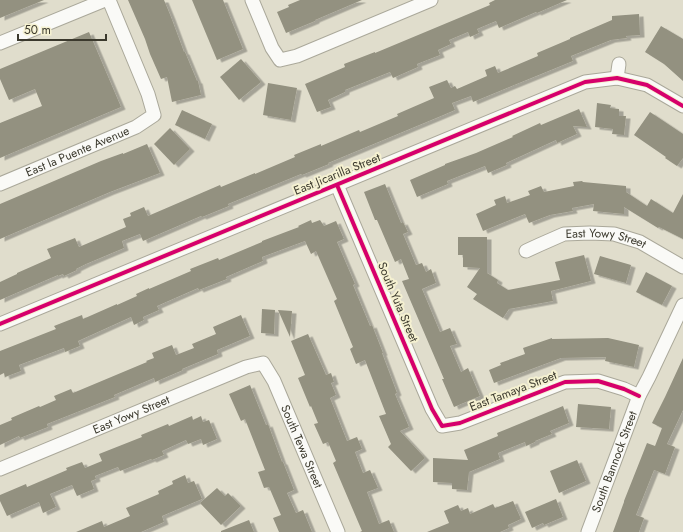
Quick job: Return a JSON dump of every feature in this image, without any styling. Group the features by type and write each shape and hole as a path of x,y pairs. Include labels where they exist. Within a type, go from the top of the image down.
{"street":[{"path":"0,43 105,0"},
{"name":"East la Puente Avenue","path":"0,184 136,127 154,115 148,94 109,0"},
{"path":"252,0 272,48 280,60 298,56 411,4 431,0"},
{"path":"618,78 619,64"},
{"name":"East Jicarilla Street","path":"0,324 585,82 618,78 647,85 683,106"},
{"name":"South Yuta Street","path":"337,185 432,409 442,426"},
{"name":"East Yowy Street","path":"526,251 564,234 614,234 640,242 683,267"},
{"name":"South Bannock Street","path":"588,532 639,396 683,305"},
{"name":"East Yowy Street","path":"0,469 246,367 263,363"},
{"name":"South Tewa Street","path":"263,363 274,381 338,532"},
{"name":"East Tamaya Street","path":"442,426 460,423 565,382 598,381 624,389 639,396"}],"building":[{"path":"0,0 44,0 0,18"},
{"path":"128,0 164,0 184,52 198,81 201,95 172,102 167,77 161,79"},
{"path":"192,0 223,0 243,49 217,60"},
{"path":"300,0 362,0 286,33 277,12"},
{"path":"495,0 567,0 499,28 496,21 477,29 479,33 470,37 468,32 449,40 451,44 438,50 440,55 417,64 418,67 393,78 390,72 345,90 345,92 328,100 331,107 317,112 305,84 345,67 344,64 375,53 490,5 489,3"},
{"path":"639,14 640,35 626,36 627,38 611,40 571,56 573,61 473,102 471,96 452,103 455,110 328,163 329,164 228,204 229,206 202,217 201,216 143,241 140,234 122,241 124,248 86,264 64,276 63,274 58,275 0,300 0,282 51,258 47,249 75,238 79,247 126,227 123,219 131,216 130,213 144,207 148,216 220,185 221,187 255,174 321,144 321,146 359,130 360,132 398,116 397,114 434,98 429,87 447,80 451,88 455,86 457,89 487,76 485,70 495,66 498,73 538,56 537,53 612,20 612,16"},
{"path":"661,26 683,39 683,81 664,64 645,52"},
{"path":"89,32 121,107 0,158 0,123 42,106 35,89 9,100 0,79 0,69"},
{"path":"241,59 261,82 239,100 220,77"},
{"path":"268,83 297,88 291,120 263,115"},
{"path":"597,103 611,105 610,108 619,109 619,116 626,116 624,135 612,134 613,129 595,127"},
{"path":"579,109 587,127 573,126 577,134 557,143 556,140 488,173 485,166 447,181 448,184 417,197 410,180 445,164 476,153 513,137 512,136 540,123 541,125"},
{"path":"182,110 212,124 205,139 175,125"},
{"path":"650,112 683,134 683,158 677,166 634,135"},
{"path":"170,128 190,149 174,165 154,144"},
{"path":"147,144 160,173 110,192 0,239 0,204 101,161"},
{"path":"582,181 626,186 626,192 647,206 651,199 673,213 683,194 683,239 659,227 658,228 624,207 624,214 593,211 594,204 572,208 573,211 550,215 529,223 525,214 483,231 476,214 496,205 494,200 505,196 507,203 530,195 528,191 541,186 544,192 574,186 573,182"},
{"path":"385,184 401,223 403,222 408,232 403,234 416,265 422,263 426,272 431,269 436,283 422,289 440,332 450,328 457,344 450,346 461,372 468,368 480,396 454,407 442,379 444,379 402,281 409,279 401,259 395,262 377,220 375,220 364,192"},
{"path":"311,220 312,223 320,220 324,226 336,221 344,239 337,242 355,284 353,285 370,326 372,325 383,353 397,393 395,394 409,427 400,431 425,458 411,471 388,447 391,444 379,416 386,414 365,360 356,364 350,349 353,347 334,301 337,299 316,251 311,254 305,241 262,257 263,261 226,277 227,279 199,290 198,288 157,306 159,310 143,317 144,320 134,325 131,317 78,341 80,346 65,352 64,348 19,365 21,371 5,377 4,373 0,375 0,351 56,329 54,326 82,315 83,319 117,305 137,296 136,294 149,288 191,271 190,269 218,258 219,260 299,227 298,226"},
{"path":"458,237 487,237 487,273 498,280 497,283 508,290 560,280 555,262 584,255 591,281 551,291 553,301 509,309 503,318 473,299 477,294 467,287 480,268 463,267 463,255 458,255"},
{"path":"600,256 631,265 626,283 594,274"},
{"path":"646,272 672,286 662,305 636,292"},
{"path":"262,309 275,310 274,334 261,333"},
{"path":"278,310 292,311 290,337"},
{"path":"241,315 250,336 217,350 218,354 155,382 154,378 114,395 115,397 47,424 48,427 20,438 19,436 0,445 0,425 12,420 11,418 56,400 54,396 71,389 73,393 147,362 146,361 154,358 152,353 172,345 176,355 194,348 192,344 216,334 213,327"},
{"path":"308,334 326,375 331,373 334,382 331,383 336,395 330,398 347,441 357,437 362,449 355,452 363,473 370,470 378,488 367,492 379,524 389,520 394,532 360,532 362,531 333,463 336,461 328,442 323,444 314,424 318,423 298,378 305,375 291,341"},
{"path":"552,338 608,338 639,345 634,367 605,361 606,357 561,358 494,383 489,370 501,365 500,363 525,354 523,348"},
{"path":"683,358 683,410 667,444 675,447 665,474 654,470 636,515 644,518 639,532 613,532 647,443 655,446 662,428 652,423"},
{"path":"250,385 266,425 268,424 294,490 287,493 296,513 303,510 312,532 279,532 273,518 281,515 269,487 264,488 258,472 265,470 245,419 241,421 229,394"},
{"path":"578,404 611,407 609,429 576,427"},
{"path":"563,406 569,423 550,431 552,434 526,446 525,442 498,453 500,459 469,472 467,490 452,489 452,483 433,482 433,458 468,460 464,450 498,436 497,433"},
{"path":"192,416 193,420 201,416 203,422 209,420 217,439 203,445 201,439 188,444 186,440 162,451 164,455 152,460 151,459 120,471 118,467 95,476 96,479 91,481 94,489 77,496 72,485 50,494 56,507 43,513 39,502 7,516 0,501 0,495 26,484 27,487 82,462 85,468 102,461 99,454 142,437 141,435 168,424 169,426"},
{"path":"577,460 586,481 559,493 550,471"},
{"path":"185,475 188,483 194,481 202,499 162,516 164,522 141,532 76,532 102,521 104,527 130,516 126,508 159,494 158,491 173,484 172,481"},
{"path":"217,488 225,496 228,493 241,506 221,525 200,503"},
{"path":"556,499 563,517 532,528 525,512"},
{"path":"513,501 521,519 508,525 509,528 500,532 427,532 449,523 444,511 458,505 461,511 468,508 470,514 493,504 495,508"},
{"path":"249,520 254,532 221,532 221,531"}],"cycle path":[{"path":"0,324 585,82 617,78 647,85 683,106"},
{"path":"337,185 432,409 442,426 460,423 565,382 598,381 624,389 639,396"}]}
